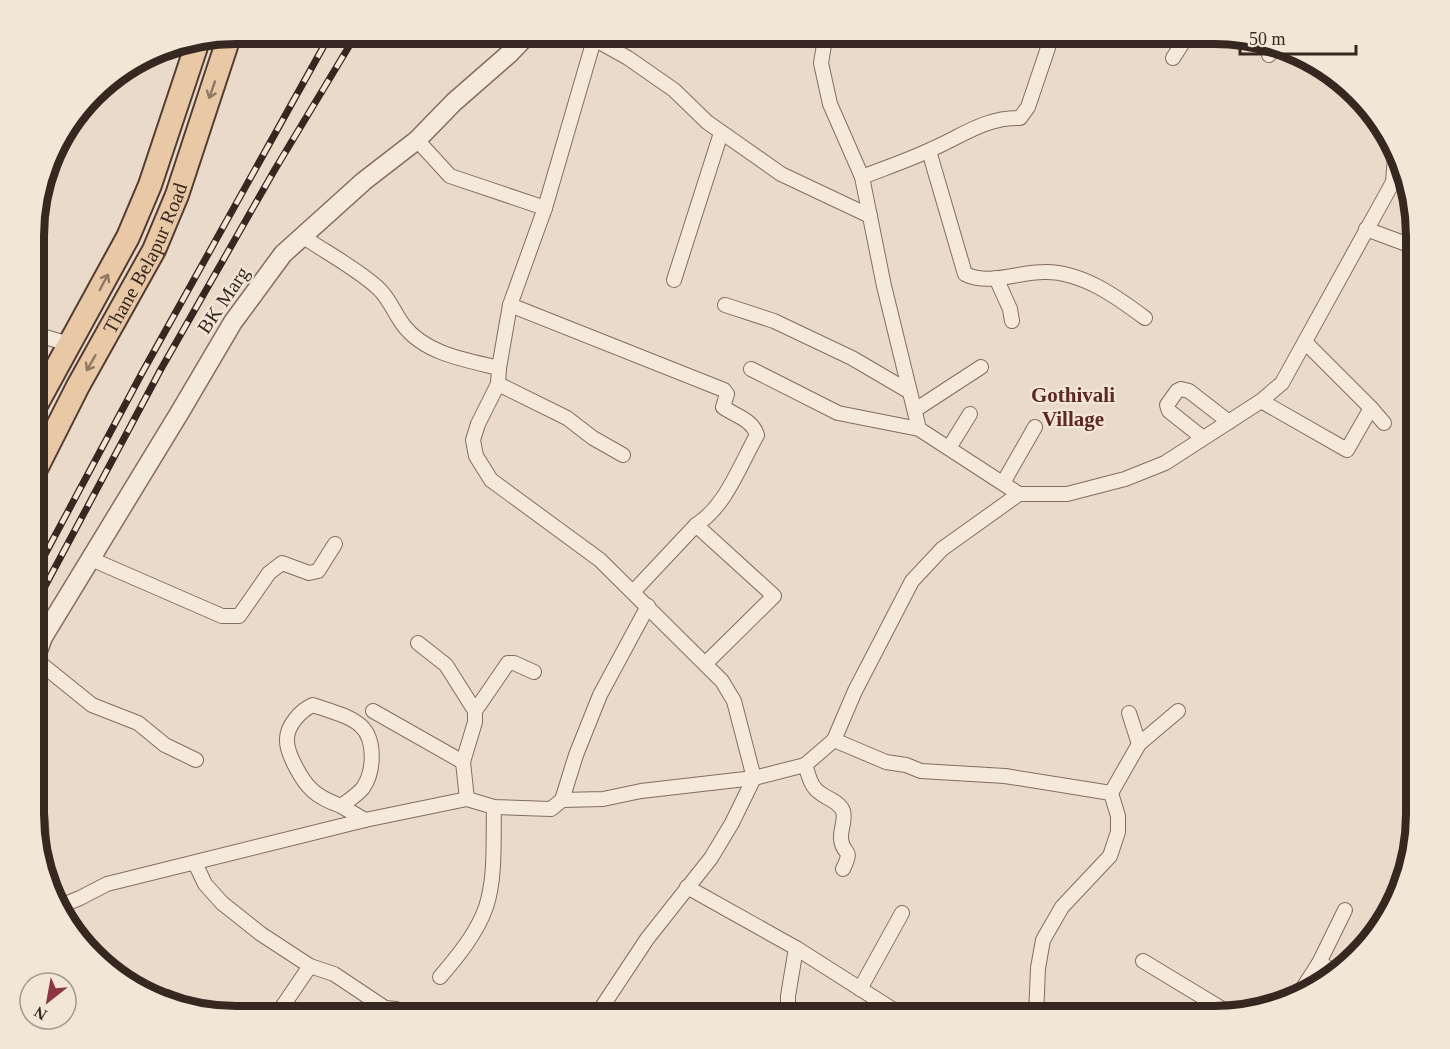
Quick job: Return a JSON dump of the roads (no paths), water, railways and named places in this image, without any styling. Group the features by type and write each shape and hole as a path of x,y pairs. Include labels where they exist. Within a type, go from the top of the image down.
{"main road":[{"name":"Thane Belapur Road","path":"44,453 78,386 154,250 177,195 227,44"},
{"name":"Thane Belapur Road","path":"44,390 133,226 150,185 195,48"}],"street":[{"name":"BK Marg","path":"44,634 180,412 232,322 283,254 364,181 417,140 454,102 519,44"},
{"path":"593,44 545,207 510,305 498,384 478,424 473,440 476,456 491,480 600,560 722,681 734,701 754,778 732,823 711,858 647,939 603,1005"},
{"path":"607,44 674,90 706,122 781,174 870,216"},
{"path":"824,44 821,63 830,104 862,177 884,286 920,429"},
{"path":"862,177 929,151 1003,117 1020,118 1028,107 1049,44"},
{"path":"1173,58 1182,44"},
{"path":"674,280 722,133"},
{"path":"417,140 450,176 545,207"},
{"path":"929,151 965,274 981,280 1047,272 1079,279 1109,292 1145,318"},
{"path":"751,369 838,413 920,429 1020,494 1067,494 1125,479 1165,463 1261,401 1282,382 1382,204 1393,182 1394,168"},
{"path":"1366,229 1406,245"},
{"path":"302,236 375,286 387,297 402,324 421,342 456,357 499,368"},
{"path":"996,278 1010,309 1012,321"},
{"path":"510,305 726,391 723,407 754,427 757,435 718,505 633,592"},
{"path":"725,305 774,321 852,358 910,392"},
{"path":"44,337 69,344"},
{"path":"1305,342 1384,423"},
{"path":"915,410 981,367"},
{"path":"498,384 567,418 593,438 623,455"},
{"path":"1203,438 1168,411 1167,405 1177,391 1181,389 1189,391 1229,422"},
{"path":"1261,401 1347,450 1371,408"},
{"path":"949,448 970,414"},
{"path":"1003,483 1035,427"},
{"path":"562,800 603,799 665,788 754,778 805,765 834,740 855,691 912,581 942,549 1020,494"},
{"path":"696,525 774,596 706,663"},
{"path":"91,559 222,616 239,616 269,573 282,563 309,573 318,571 335,544"},
{"path":"66,904 106,884 365,820 467,799 494,807 551,809 562,800 576,755 600,695 648,606"},
{"path":"418,643 446,664 475,711 475,722 463,762 467,799"},
{"path":"475,711 508,663 514,663 534,672"},
{"path":"44,666 92,705 138,723 165,745 196,760"},
{"path":"341,806 362,789 367,780 371,749 369,736 353,720 314,705 300,713 287,733 286,743 303,780 321,797 365,820"},
{"path":"373,711 463,762"},
{"path":"1036,1006 1038,968 1043,940 1062,907 1110,856 1118,832 1118,816 1111,793 1139,744 1178,711"},
{"path":"1129,713 1139,744"},
{"path":"834,740 886,762 921,771 1005,776 1111,793"},
{"path":"805,765 812,786 839,805 842,810 844,818 841,838 849,858 843,869"},
{"path":"441,977 463,949 486,908 491,879 494,807"},
{"path":"195,863 205,884 222,903 261,934 310,966 334,974 381,1005"},
{"path":"687,887 796,948 887,1006"},
{"path":"1307,981 1319,963 1345,910"},
{"path":"860,989 902,914"},
{"path":"788,1006 796,948"},
{"path":"1143,962 1217,1006"},
{"path":"1319,963 1328,968"},
{"path":"283,1005 310,966"}],"railway":[{"path":"44,556 142,373 325,44"},
{"path":"44,588 161,369 274,171 350,44"}],"district":[{"name":"Gothivali Village","path":"1073,407"}]}
